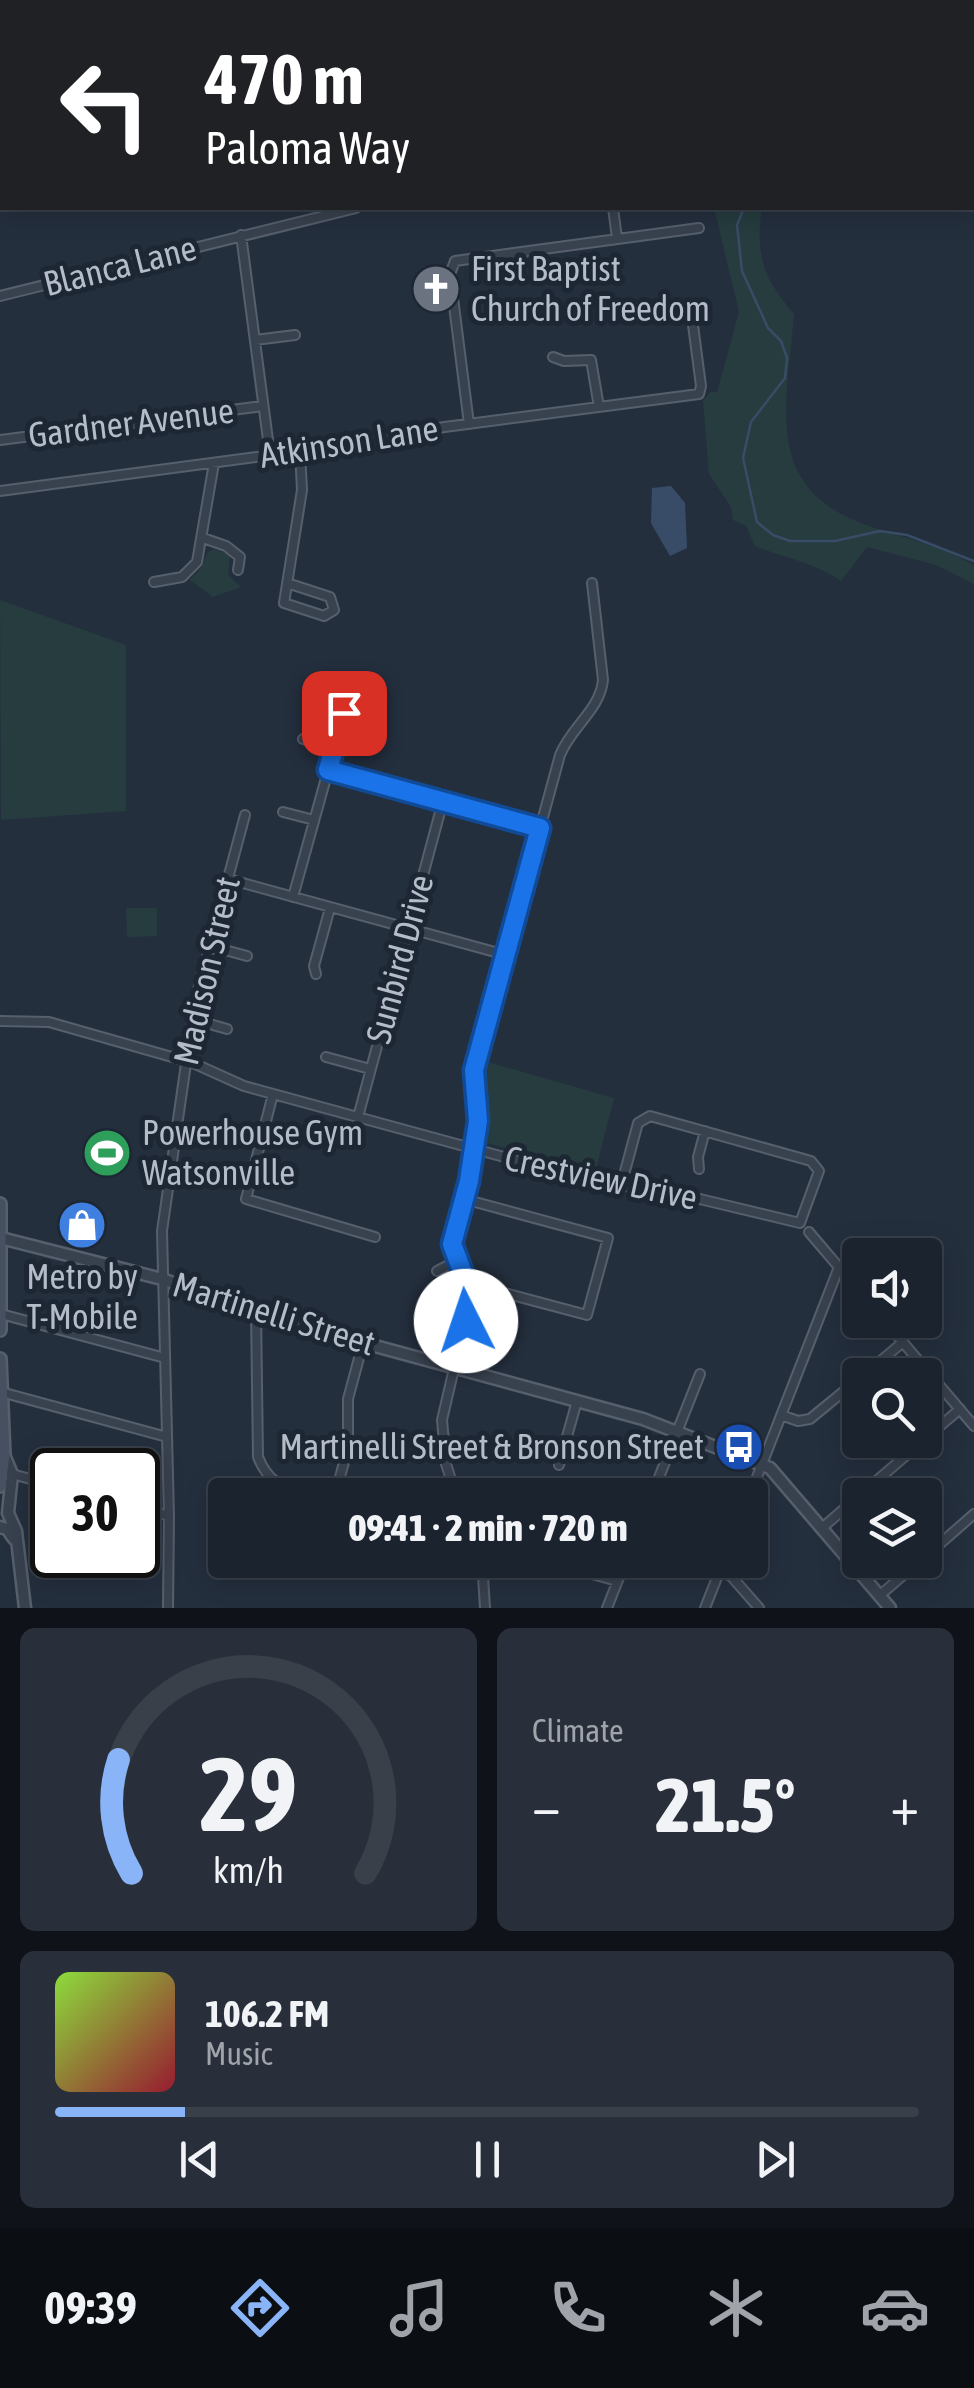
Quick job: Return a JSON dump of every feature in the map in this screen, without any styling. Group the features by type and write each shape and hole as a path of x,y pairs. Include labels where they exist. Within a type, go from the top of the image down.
{"main road":[{"path":"0,1204 0,1330"},
{"path":"0,1359 4,1455 0,1486"}],"street":[{"name":"Blanca Lane","path":"0,296 348,210"},
{"path":"612,210 617,238"},
{"path":"469,424 452,265 465,258 699,228"},
{"path":"242,235 270,456"},
{"name":"Atkinson Lane","path":"0,491 699,394 693,326"},
{"path":"254,340 294,335"},
{"path":"553,357 564,361 591,360 599,407"},
{"name":"Gardner Avenue","path":"0,440 263,406"},
{"path":"287,583 330,598 335,605 333,612 324,616 284,603 287,583 302,490 300,452"},
{"path":"154,582 178,578 199,559 214,463"},
{"path":"203,538 236,552 240,557 238,570"},
{"path":"452,1478 442,1442 443,1409 470,1292 456,1261 452,1238 474,1149 479,1108 476,1062 568,735 601,694 603,680 592,583"},
{"path":"293,897 344,713"},
{"path":"303,739 334,748"},
{"path":"328,770 540,828"},
{"name":"Sunbird Drive","path":"358,1118 443,802"},
{"path":"282,812 314,820"},
{"name":"Madison Street","path":"168,1608 170,1516 162,1231 192,1019 246,815"},
{"path":"228,879 506,956"},
{"path":"316,974 314,966 330,908"},
{"path":"210,946 247,956"},
{"path":"192,1019 227,1029"},
{"name":"Crestview Drive","path":"0,1021 49,1022 185,1060 236,1084 358,1118 621,1186 679,1194 800,1224 821,1166 704,1130"},
{"path":"326,1057 370,1069"},
{"path":"272,1094 246,1199 375,1236"},
{"path":"621,1186 641,1118 654,1116 704,1130 699,1169"},
{"path":"464,1199 608,1238 586,1315 498,1292 470,1292"},
{"path":"810,1232 842,1272"},
{"name":"Martinelli Street","path":"1,1238 162,1278 256,1312 677,1430 762,1464 770,1468 890,1608"},
{"path":"437,1271 456,1261"},
{"path":"757,1478 838,1267"},
{"path":"256,1312 258,1457 271,1478"},
{"path":"0,1314 165,1358"},
{"path":"900,1338 974,1426"},
{"path":"884,1358 903,1342"},
{"path":"340,1478 348,1448 348,1399 363,1343"},
{"path":"659,1478 700,1374"},
{"path":"1,1392 167,1436"},
{"path":"781,1414 798,1421 810,1419 842,1393"},
{"path":"559,1465 576,1401"},
{"path":"942,1424 960,1409"},
{"path":"4,1455 12,1474 8,1516 16,1531 25,1608"},
{"path":"880,1478 903,1458"},
{"path":"12,1474 30,1479"},
{"path":"822,1528 842,1511"},
{"path":"160,1513 170,1516"},
{"path":"942,1542 974,1514"},
{"path":"0,1527 9,1531 18,1549"},
{"path":"483,1578 485,1608"},
{"path":"606,1578 617,1581"},
{"path":"608,1608 618,1578"},
{"path":"705,1608 717,1578"},
{"path":"733,1578 758,1608"},
{"path":"879,1596 900,1578"}],"green space":[{"path":"714,210 762,210 764,265 775,289 794,314 786,413 788,442 796,468 812,491 836,511 974,565 974,584 936,565 867,547 841,581 811,565 755,546 746,526 733,520 731,507 709,474 703,401 710,392 717,392 739,312"},
{"path":"214,549 230,555 228,575 241,587 213,597 190,580"},
{"path":"0,600 126,645 126,811 1,820"},
{"path":"126,908 157,908 157,936 127,937"},
{"path":"484,1061 614,1098 595,1173 487,1143 483,1135 487,1107 482,1079"}],"water":[{"path":"671,486 685,503 687,548 670,556 651,523 652,488"}],"waterway":[{"path":"743,210 737,225 742,271 768,328 781,341 787,358 785,378 751,422 743,458 757,522 773,535 790,541 835,541 880,531 907,535 974,561"}],"place":[{"name":"First Baptist Church of Freedom","path":"436,289"},
{"name":"Powerhouse Gym Watsonville","path":"107,1153"},
{"name":"Metro by T-Mobile","path":"82,1225"},
{"name":"Martinelli Street & Bronson Street","path":"739,1447"}],"route":[{"path":"344,713 328,770 540,828 474,1070 478,1121 469,1181 452,1244 470,1292 466,1321"}]}
